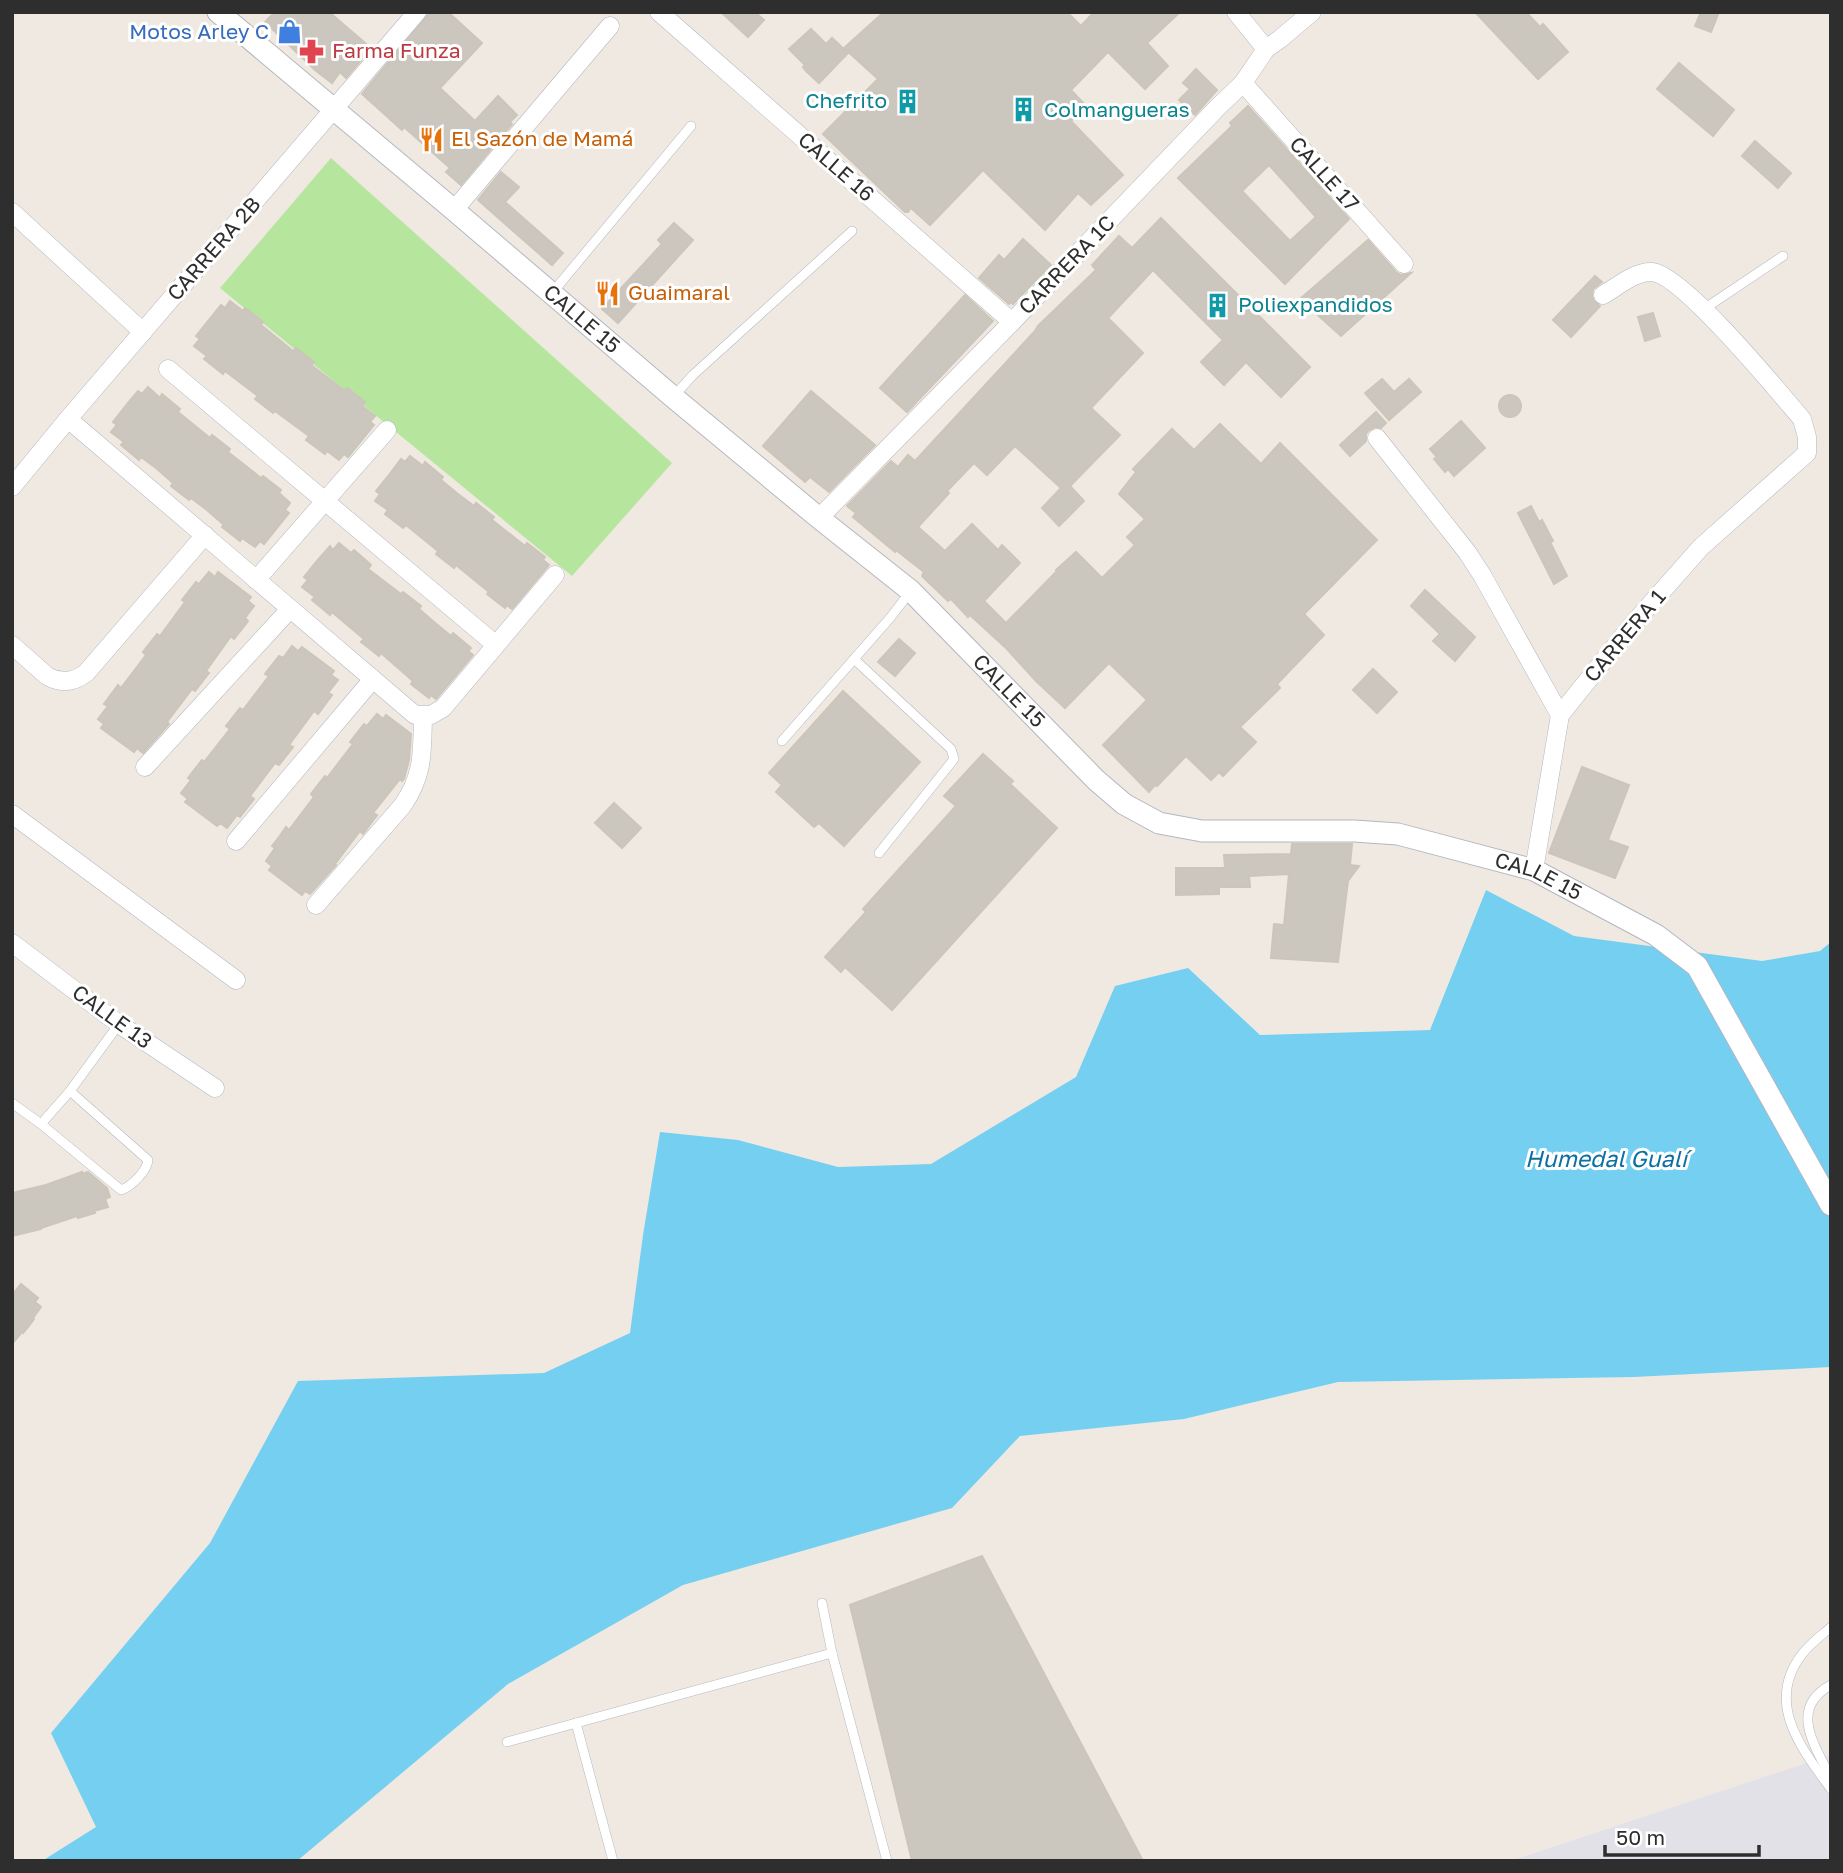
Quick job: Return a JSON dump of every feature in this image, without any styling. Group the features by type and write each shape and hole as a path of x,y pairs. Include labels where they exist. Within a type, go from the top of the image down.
{"street":[{"name":"CALLE 15","path":"218,12 673,397 911,591 1096,780 1125,804 1159,823 1202,831 1354,831 1398,834 1534,870 1656,935 1696,966 1831,1205"},
{"name":"CARRERA 2B","path":"12,487 418,12"},
{"name":"CALLE 16","path":"659,12 1012,322"},
{"path":"1236,12 1266,49"},
{"name":"CARRERA 1C","path":"819,517 1243,83 1266,49 1312,12"},
{"path":"454,209 610,26"},
{"name":"CALLE 17","path":"1243,83 1404,264"},
{"path":"12,212 143,332"},
{"path":"1603,295 1638,274 1650,272 1660,274 1704,309"},
{"name":"CARRERA 1","path":"1534,870 1560,715 1633,624 1701,547 1807,453 1807,437 1802,419 1704,309"},
{"path":"168,369 496,645"},
{"path":"68,419 415,715 431,715 443,708 555,575"},
{"path":"256,580 387,430"},
{"path":"1377,438 1467,552 1560,715"},
{"path":"12,645 53,680 68,681 80,677 205,535"},
{"path":"145,767 290,609"},
{"path":"236,841 373,679"},
{"path":"316,905 411,793 422,758 423,716"},
{"path":"12,814 236,980"},
{"name":"CALLE 13","path":"12,943 119,1024 215,1088"}],"lane":[{"path":"552,293 691,126"},
{"path":"673,397 693,374 852,231"},
{"path":"1704,309 1783,256"},
{"path":"782,741 911,591"},
{"path":"854,659 954,754 954,759 879,853"},
{"path":"41,1124 70,1091 119,1024"},
{"path":"12,1103 121,1190 131,1185 148,1165 148,1160 70,1091"},
{"path":"822,1604 832,1653 887,1861"},
{"path":"1831,1627 1803,1653 1789,1677 1786,1700 1790,1725 1802,1749 1831,1789"},
{"path":"507,1742 832,1653"},
{"path":"1831,1685 1813,1697 1807,1722 1814,1745 1831,1779"},
{"path":"576,1723 612,1861"}],"shaded area":[{"path":"1831,1755 1831,1861 1510,1861"}],"green space":[{"path":"331,158 672,463 572,576 220,288"}],"water":[{"name":"Humedal Gualí","path":"1486,890 1574,936 1762,961 1820,951 1831,942 1831,1367 1634,1377 1338,1382 1184,1419 1020,1436 952,1508 683,1585 508,1684 297,1861 42,1861 96,1827 51,1733 210,1543 298,1381 544,1373 630,1333 660,1132 738,1140 838,1167 931,1164 1076,1077 1115,986 1188,968 1260,1035 1430,1030"}],"building":[{"path":"275,12 329,12 371,48 346,78 340,72 332,83 265,22"},
{"path":"430,12 448,12 482,43 440,88 475,121 498,96 517,115 461,185 446,172 450,168 362,94"},
{"path":"721,12 755,12 764,20 748,37"},
{"path":"884,12 1067,12 1081,26 1094,12 1180,12 1147,43 1168,66 1145,89 1108,52 1071,90 1086,106 1071,121 1123,175 1091,205 1078,193 1045,230 983,170 930,225 911,208 905,212 823,134 878,79 844,48"},
{"path":"1475,12 1526,12 1540,27 1543,24 1568,52 1538,79"},
{"path":"1701,12 1719,12 1711,32 1695,26"},
{"path":"811,29 826,44 832,38 848,53 819,83 789,49"},
{"path":"1679,63 1734,110 1713,136 1657,89"},
{"path":"1196,69 1217,90 1195,115 1179,100 1190,89 1183,83"},
{"path":"1248,106 1349,219 1285,284 1178,178 1232,126 1230,123","holes":["1269,165 1316,217 1290,241 1242,191"]},
{"path":"1755,141 1791,173 1778,188 1742,156"},
{"path":"501,172 519,187 505,202 563,253 552,265 478,200"},
{"path":"1161,218 1310,367 1281,397 1246,362 1224,385 1201,362 1223,340 1153,270 1108,318 1143,353 1091,408 1120,435 1070,486 1084,501 1059,526 1042,508 1061,488 1015,446 987,475 974,463 918,527 945,551 972,524 998,550 1002,545 1020,563 984,601 1006,623 1076,552 1102,578 1135,545 1127,537 1145,519 1119,494 1136,472 1133,469 1172,429 1194,450 1220,424 1261,464 1280,443 1377,540 1304,614 1324,635 1277,684 1280,688 1240,727 1256,742 1223,776 1219,772 1211,780 1186,756 1149,792 1103,745 1147,700 1109,663 1065,708 1007,649 922,576 924,572 853,517 856,513 847,506 891,461 898,467 908,455 915,461 1038,326 1096,270 1092,265 1119,236 1132,248"},
{"path":"674,223 693,240 618,323 602,309 662,244 658,240"},
{"path":"1023,239 1051,265 1013,304 1009,304 979,278 999,255 1004,260"},
{"path":"1368,240 1396,272 1401,275 1411,273 1341,336 1300,299"},
{"path":"1595,276 1602,282 1593,289 1592,296 1600,306 1571,337 1553,320"},
{"path":"965,295 993,321 907,412 880,388"},
{"path":"230,301 243,311 245,308 293,351 296,348 314,362 311,365 345,391 347,388 365,402 362,406 375,416 370,422 374,425 348,457 344,454 339,460 327,451 325,454 306,440 309,436 275,411 273,413 255,399 258,396 225,371 223,374 204,359 207,356 194,346 200,339 196,336 221,305 225,308"},
{"path":"1653,313 1660,336 1645,341 1638,317"},
{"path":"1382,379 1394,392 1409,379 1421,392 1389,420 1365,393"},
{"path":"148,387 160,398 162,394 180,409 178,412 210,438 212,435 230,449 228,452 281,490 279,493 290,503 285,510 289,513 264,544 260,541 255,547 242,538 240,541 222,527 224,525 207,510 171,486 173,483 156,468 141,457 139,460 121,445 124,442 111,432 117,425 113,422 128,403 138,391 142,394"},
{"path":"811,391 875,445 829,492 810,477 805,482 763,446"},
{"path":"1506,395 1514,395 1521,402 1521,410 1514,417 1506,417 1499,410 1499,402"},
{"path":"1376,412 1386,423 1381,428 1369,430 1366,441 1350,456 1340,445"},
{"path":"1461,421 1485,448 1454,476 1448,469 1445,472 1434,459 1437,457 1430,449"},
{"path":"410,456 423,466 425,462 458,494 474,506 476,503 494,517 492,520 525,546 527,543 545,557 543,560 549,565 512,609 507,605 505,608 456,565 454,568 436,554 438,551 406,525 403,528 385,514 388,510 375,501 380,494 376,491 401,459 405,462"},
{"path":"1531,506 1553,541 1550,542 1567,576 1554,584 1518,513"},
{"path":"339,543 351,553 354,550 371,565 368,569 401,594 403,592 451,636 453,633 471,648 468,651 473,655 436,699 431,695 429,698 411,684 413,681 381,653 379,656 361,642 364,639 332,612 330,615 312,600 315,597 302,587 308,580 304,577 317,561 330,546 333,550"},
{"path":"209,572 215,577 218,572 251,597 248,601 254,606 245,618 248,621 234,639 231,636 206,671 209,673 195,691 192,689 167,722 169,724 143,753 137,748 134,752 101,728 104,724 98,719 108,706 104,704 118,685 121,688 146,655 143,652 157,634 160,636 196,582 199,584"},
{"path":"1425,590 1475,637 1455,661 1433,641 1440,634 1411,606"},
{"path":"899,639 915,653 895,676 878,662"},
{"path":"292,646 298,651 302,647 334,671 331,675 338,680 328,693 332,695 318,714 314,711 289,745 293,747 279,765 275,763 250,796 254,799 240,817 237,815 227,828 220,823 217,826 185,802 188,799 181,793 191,780 188,778 230,729 226,726 240,708 243,710 269,676 265,674 279,656 283,658"},
{"path":"1373,669 1397,692 1377,713 1353,690"},
{"path":"843,691 920,762 844,846 819,823 814,827 776,792 782,785 769,773"},
{"path":"377,714 383,719 386,715 411,734 404,779 400,779 373,813 377,815 363,834 360,831 336,865 310,894 305,891 302,895 269,870 272,866 266,861 275,848 272,846 286,827 289,830 314,797 311,794 353,744 350,742 364,724 367,726"},
{"path":"983,754 1013,781 1010,784 1057,828 892,1010 845,967 841,972 825,957 866,912 863,909 956,806 944,796"},
{"path":"1582,767 1629,785 1608,840 1628,847 1615,878 1549,853"},
{"path":"614,803 641,828 622,848 595,823"},
{"path":"1292,844 1352,844 1350,865 1359,866 1348,881 1338,962 1271,958 1274,924 1284,925 1289,874 1249,876 1250,887 1219,887 1219,894 1176,895 1176,868 1225,868 1224,855 1291,854"},
{"path":"88,1172 107,1188 110,1197 105,1199 108,1207 12,1236 12,1193 46,1185"},
{"path":"21,1284 38,1298 35,1302 41,1307 29,1326 12,1344 12,1295"},
{"path":"982,1556 1143,1861 912,1861 850,1605"}],"place":[{"name":"Motos Arley C","path":"289,32"},
{"name":"Farma Funza","path":"312,51"},
{"name":"Chefrito","path":"907,101"},
{"name":"Colmangueras","path":"1024,110"},
{"name":"El Sazón de Mamá","path":"431,139"},
{"name":"Guaimaral","path":"608,293"},
{"name":"Poliexpandidos","path":"1218,305"}]}
